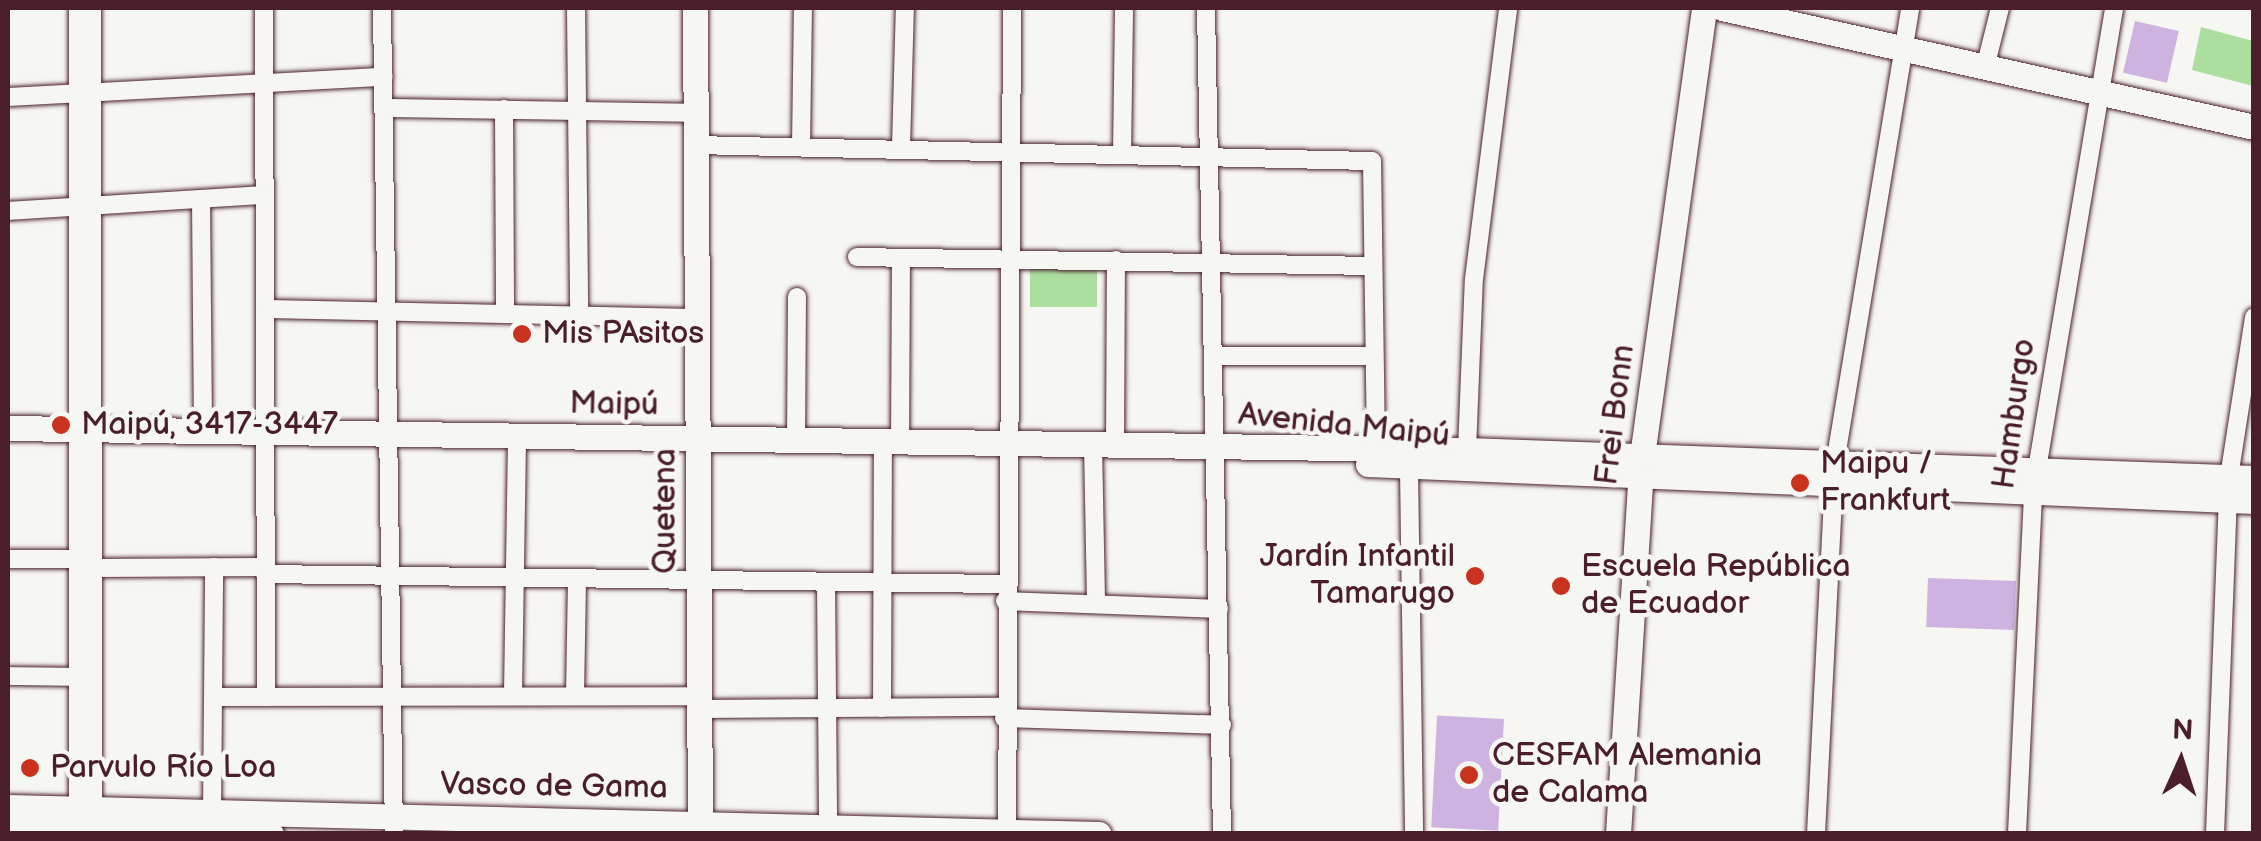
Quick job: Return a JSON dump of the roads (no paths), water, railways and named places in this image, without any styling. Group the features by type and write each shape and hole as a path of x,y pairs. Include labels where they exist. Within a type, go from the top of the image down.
{"street":[{"path":"78,8 86,93"},
{"path":"86,823 86,93 92,8"},
{"path":"264,8 266,697"},
{"path":"382,8 393,434 395,824"},
{"path":"576,8 579,314"},
{"name":"Quetena","path":"695,8 700,828"},
{"path":"801,147 802,8"},
{"path":"901,147 905,8"},
{"path":"1008,832 1004,448 1012,8"},
{"path":"1122,156 1124,8"},
{"path":"1206,8 1219,446 1222,834"},
{"path":"1467,450 1474,279 1508,8"},
{"name":"Frei Bonn","path":"1618,834 1641,467 1704,8"},
{"path":"1722,8 2254,128"},
{"path":"1816,834 1834,475 1900,48 1910,8"},
{"path":"1986,68 2000,8"},
{"name":"Hamburgo","path":"2018,834 2034,482 2094,92 2114,8"},
{"path":"8,97 383,77"},
{"path":"384,108 696,113"},
{"path":"504,109 504,312"},
{"path":"696,145 1372,161 1376,451"},
{"path":"8,211 264,195"},
{"path":"202,199 203,431"},
{"path":"857,257 1373,266"},
{"path":"882,708 879,584 892,445 901,258"},
{"path":"1096,604 1116,260"},
{"path":"796,440 797,297"},
{"path":"265,309 697,318"},
{"path":"2215,834 2254,317"},
{"path":"1214,356 1374,356"},
{"name":"Maipú","path":"8,428 698,438 1004,448 1104,444 1219,446"},
{"path":"513,694 517,436"},
{"name":"Avenida Maipú","path":"1219,446 1467,450 1641,467"},
{"name":"Avenida Maipú","path":"1219,446 1409,469 1641,467 2241,489"},
{"path":"1409,469 1414,834"},
{"path":"8,559 394,576 879,584 1004,592 1096,604 1220,609"},
{"path":"86,563 76,677 86,823"},
{"path":"214,568 212,698 223,826"},
{"path":"575,695 577,579"},
{"path":"826,582 828,831"},
{"path":"8,676 76,677"},
{"path":"212,698 575,695 1222,725"},
{"name":"Vasco de Gama","path":"8,808 86,823"},
{"name":"Vasco de Gama","path":"8,827 86,823 395,824 1099,834"},
{"name":"Vasco de Gama","path":"223,826 272,834"}],"place":[{"name":"Mis PAsitos","path":"522,334"},
{"name":"Maipú, 3417-3447","path":"61,425"},
{"name":"Maipu / Frankfurt","path":"1800,483"},
{"name":"Jardín Infantil Tamarugo","path":"1475,576"},
{"name":"Escuela República de Ecuador","path":"1561,586"},
{"name":"Parvulo Río Loa","path":"30,768"},
{"name":"CESFAM Alemania de Calama","path":"1469,775"}]}
